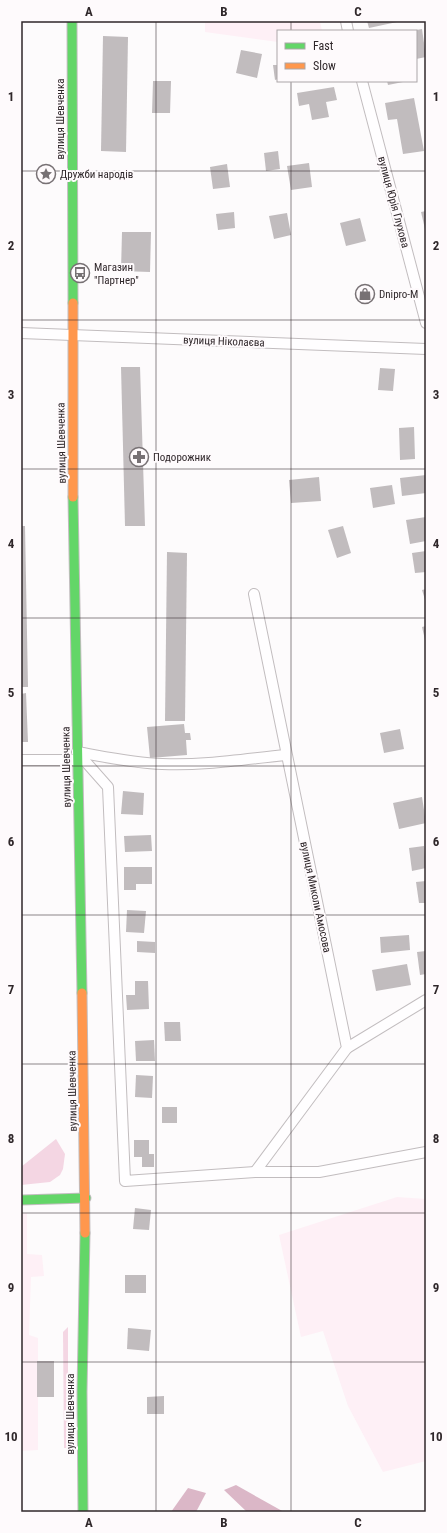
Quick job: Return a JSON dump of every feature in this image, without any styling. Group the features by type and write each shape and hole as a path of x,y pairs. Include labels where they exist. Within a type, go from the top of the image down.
{"main road":[{"name":"вулиця Шевченка","path":"72,21 72,334 77,756 86,1198 82,1392 83,1512"},
{"path":"21,1200 86,1198"}],"street":[{"name":"вулиця Юрія Глухова","path":"362,82 426,323"},
{"name":"вулиця Ніколаєва","path":"21,333 426,349"},
{"name":"вулиця Миколи Амосова","path":"254,594 347,1048"},
{"path":"21,760 77,756 163,764 210,763 286,755"},
{"path":"77,756 108,787 125,1181 255,1172 319,1172 426,1152"},
{"path":"255,1172 347,1048 426,1000"}],"shaded area":[{"path":"205,21 320,21 322,30 277,30 277,42 205,32"},
{"path":"56,1139 65,1154 63,1169 60,1175 50,1182 21,1185 21,1167"},
{"path":"397,1197 426,1199 426,1461 383,1472 348,1406 323,1331 301,1337 279,1235"},
{"path":"27,1213 27,1254 42,1255 44,1276 31,1277 29,1335 38,1338 38,1450 21,1451 21,1214"},
{"path":"68,1327 68,1448 64,1448 63,1332"},
{"path":"236,1485 284,1512 247,1512 224,1490"},
{"path":"188,1488 206,1493 196,1512 171,1512"}],"building":[{"path":"367,21 397,21 397,22 369,28"},
{"path":"422,29 426,57 417,59 417,30"},
{"path":"103,36 128,37 126,152 101,151"},
{"path":"241,50 262,54 257,78 236,73"},
{"path":"273,65 277,65 277,79 275,80"},
{"path":"153,81 171,81 170,113 152,113"},
{"path":"387,82 403,82 388,85"},
{"path":"334,87 337,100 326,102 329,117 312,120 309,104 299,106 297,93"},
{"path":"414,98 424,151 403,154 397,119 388,120 385,103"},
{"path":"278,151 280,169 266,171 264,153"},
{"path":"309,163 312,187 291,190 287,166"},
{"path":"227,164 230,187 213,189 210,167"},
{"path":"426,211 426,229 425,229 421,212"},
{"path":"234,212 235,228 218,230 216,214"},
{"path":"287,213 291,235 274,239 269,216"},
{"path":"360,218 366,241 346,246 340,223"},
{"path":"122,232 151,232 150,272 121,271"},
{"path":"121,367 140,367 145,526 125,526"},
{"path":"380,368 395,369 393,391 378,390"},
{"path":"414,427 415,459 400,460 399,428"},
{"path":"426,475 426,493 402,496 400,478"},
{"path":"319,477 321,501 291,503 289,480"},
{"path":"392,485 395,504 373,508 370,488"},
{"path":"426,517 426,541 410,544 406,520"},
{"path":"21,526 25,526 28,687 21,687"},
{"path":"343,526 351,553 337,558 328,530"},
{"path":"426,551 426,572 415,573 412,553"},
{"path":"167,552 187,553 185,721 165,721"},
{"path":"426,589 426,603 422,590"},
{"path":"426,626 426,640 425,640 422,627"},
{"path":"26,693 28,742 21,742 21,694"},
{"path":"184,724 185,733 190,733 191,740 186,740 187,755 150,758 147,727"},
{"path":"400,729 404,749 384,753 380,733"},
{"path":"123,791 144,793 143,815 121,814"},
{"path":"422,797 426,823 399,829 393,803"},
{"path":"151,835 152,851 125,852 124,836"},
{"path":"424,846 426,868 412,871 409,848"},
{"path":"124,867 152,867 152,884 136,884 136,890 124,890"},
{"path":"426,881 426,903 419,903 416,882"},
{"path":"127,910 146,911 144,933 126,932"},
{"path":"409,935 410,950 381,953 380,937"},
{"path":"137,941 155,942 155,953 137,952"},
{"path":"426,951 426,974 420,975 417,952"},
{"path":"407,964 411,985 376,991 372,970"},
{"path":"135,981 148,981 149,1009 127,1010 126,995 135,995"},
{"path":"164,1022 180,1022 181,1041 165,1041"},
{"path":"154,1040 155,1061 136,1061 135,1041"},
{"path":"136,1075 153,1076 152,1098 135,1097"},
{"path":"162,1107 177,1107 177,1123 162,1123"},
{"path":"134,1140 149,1140 149,1154 154,1154 154,1167 142,1167 142,1157 134,1157"},
{"path":"135,1208 151,1210 149,1230 133,1229"},
{"path":"125,1275 146,1275 146,1293 125,1293"},
{"path":"128,1328 151,1330 149,1351 127,1349"},
{"path":"37,1361 54,1361 54,1397 37,1397"},
{"path":"164,1396 164,1414 147,1414 147,1397"}],"traffic: fast":[{"path":"72,21 73,303"},
{"path":"73,497 82,993"},
{"path":"21,1200 86,1198"},
{"path":"83,1512 82,1392 85,1233"}],"traffic: slow":[{"path":"73,303 73,497"},
{"path":"82,993 85,1233"}],"place":[{"name":"Дружби народів","path":"46,174"},
{"name":"Магазин \"Партнер\"","path":"80,273"},
{"name":"Dnipro-M","path":"365,294"},
{"name":"Подорожник","path":"139,457"}]}
